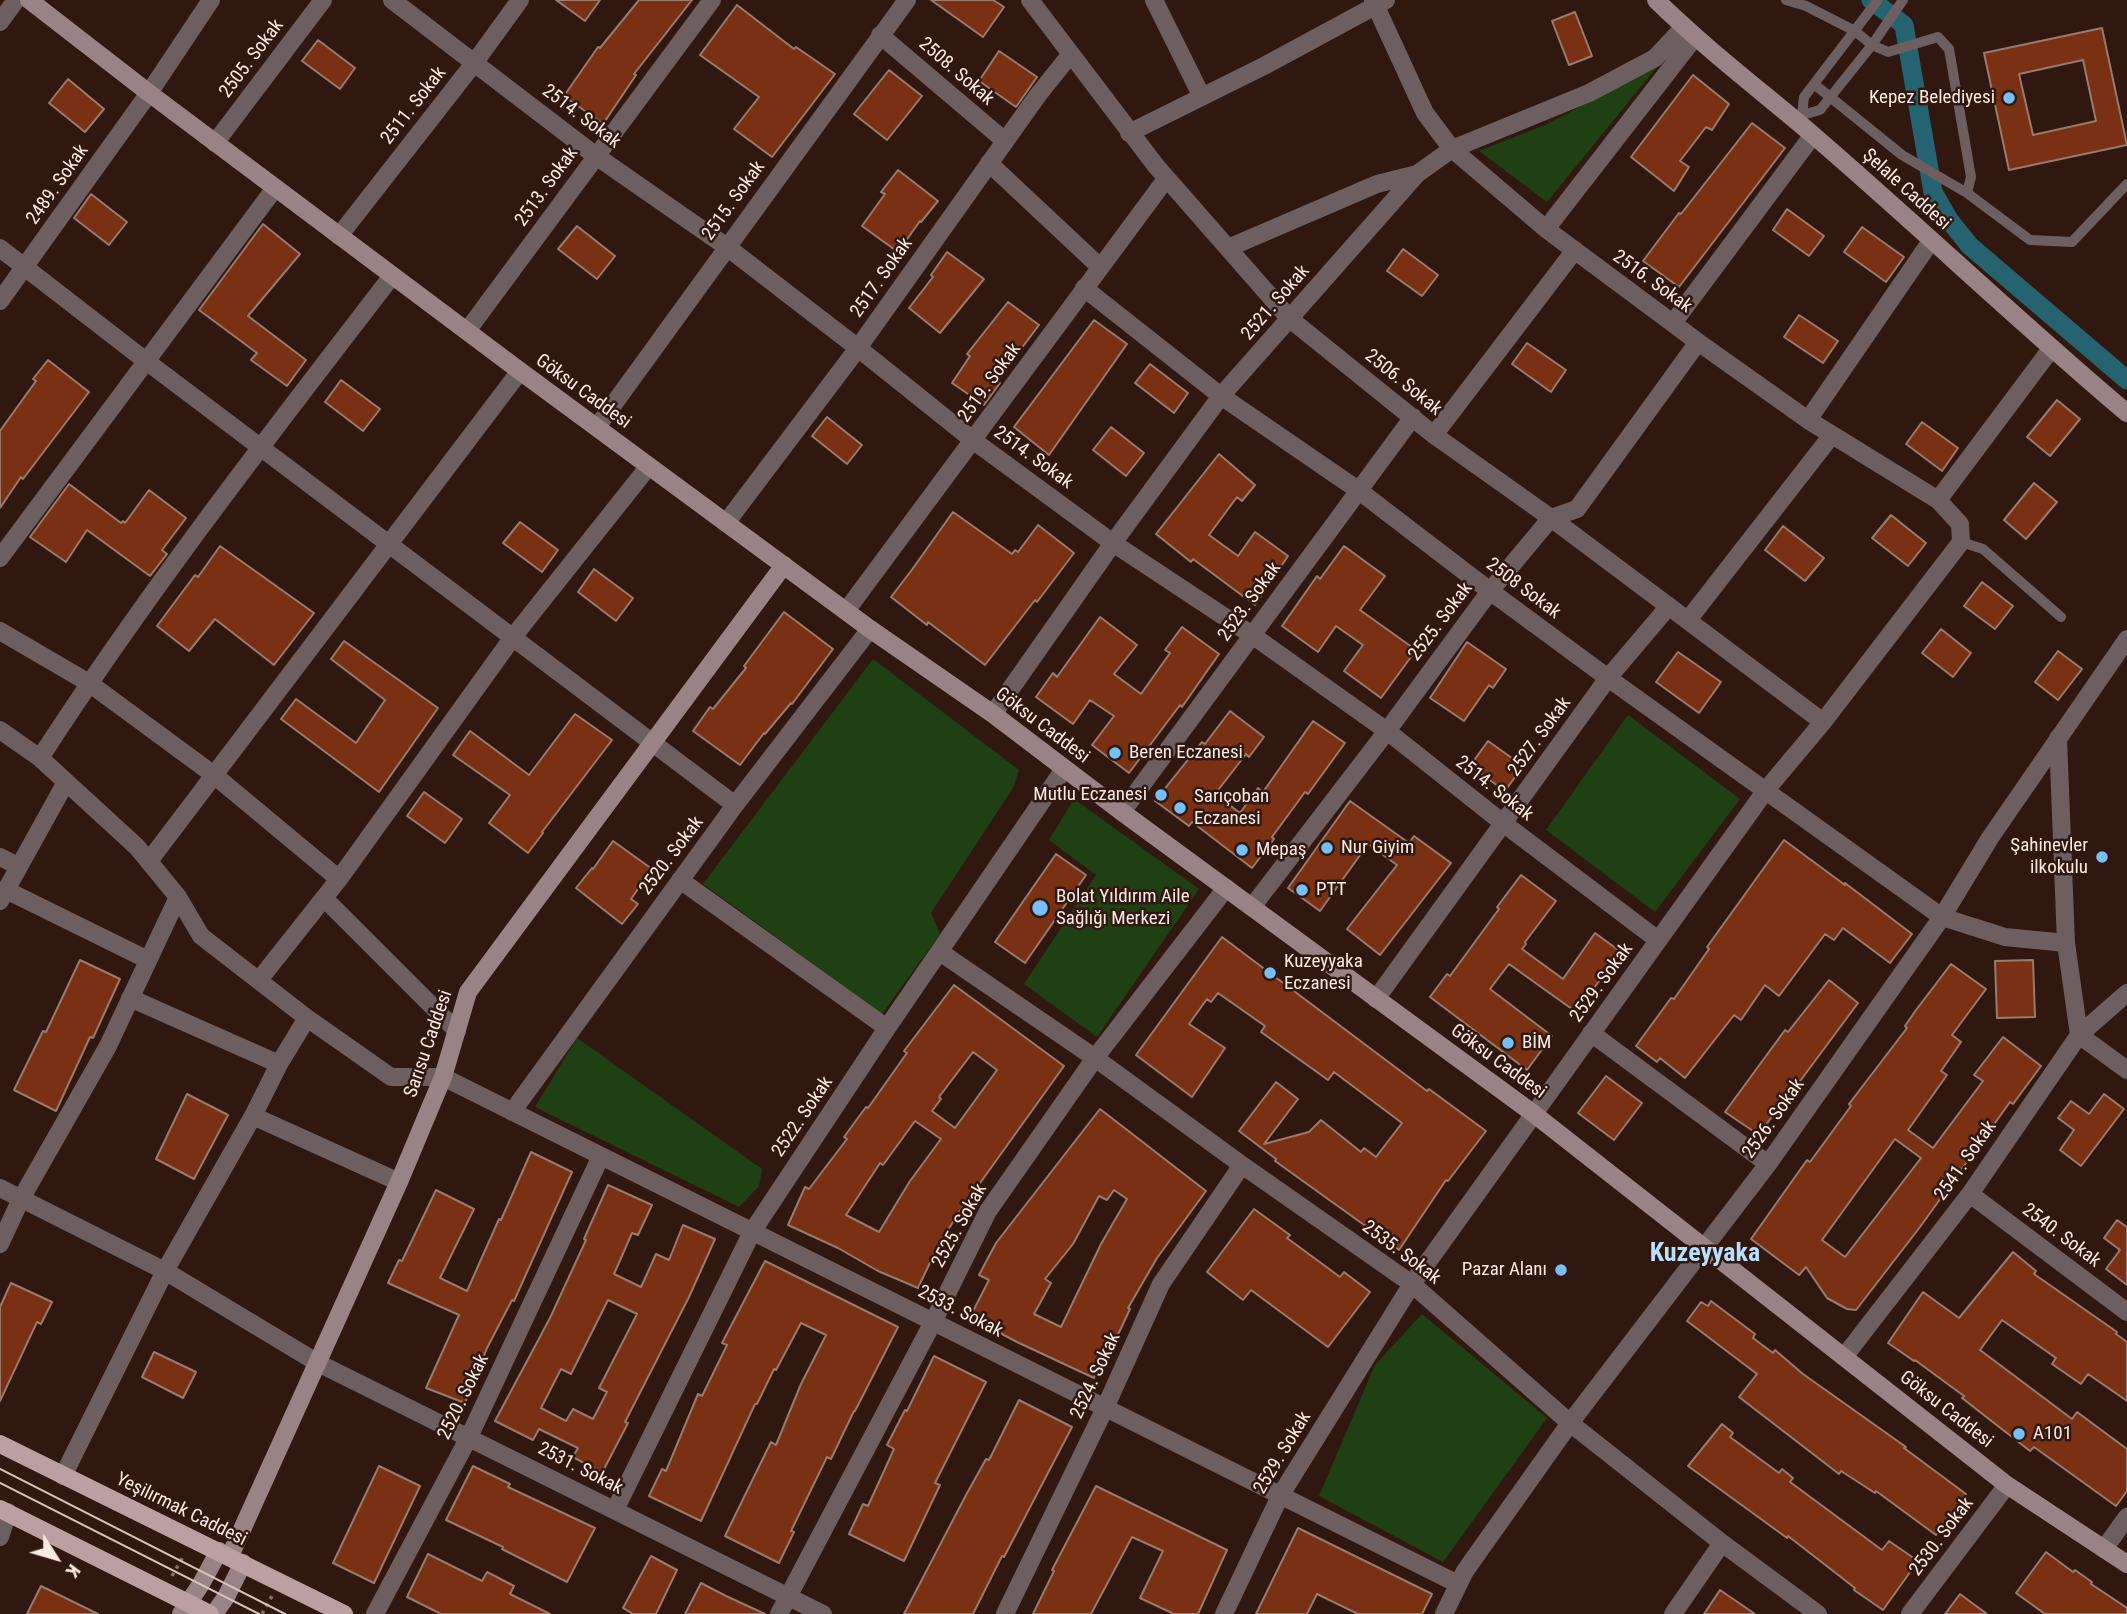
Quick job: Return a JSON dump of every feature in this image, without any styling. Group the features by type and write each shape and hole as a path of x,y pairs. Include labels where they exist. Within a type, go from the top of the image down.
{"main road":[{"name":"Yeşilırmak Caddesi","path":"0,1444 344,1614"},
{"path":"4,1511 163,1590 184,1609 212,1614"}],"street":[{"path":"0,22 16,0"},
{"name":"Göksu Caddesi","path":"29,0 215,143 597,428 870,629 993,715 1534,1114 2007,1485 2127,1564"},
{"name":"2489. Sokak","path":"0,301 149,93 211,0"},
{"name":"2505. Sokak","path":"215,143 323,0"},
{"name":"2514. Sokak","path":"391,0 596,156 727,247 974,441 1114,543 1252,635 1387,731 1658,940"},
{"name":"2511. Sokak","path":"339,236 520,0"},
{"name":"2513. Sokak","path":"467,331 712,0"},
{"name":"2506. Sokak","path":"1030,0 1166,178 1290,319 1434,435 1551,518 1823,722"},
{"path":"1154,0 1202,97"},
{"name":"Şelale Caddesi","path":"1656,0 1690,32 1800,118 1813,135 2051,349 2127,413"},
{"name":"2515. Sokak","path":"597,428 904,1"},
{"path":"1129,132 1264,66 1378,2"},
{"name":"2516. Sokak","path":"1378,2 1424,113 1452,149 1546,229 1673,323 1808,420 1938,500 1959,524 1961,542"},
{"path":"1546,229 1690,32"},
{"name":"2521. Sokak","path":"993,715 1221,396 1417,174 1452,149 1600,87 1655,58 1690,32"},
{"name":"2508. Sokak","path":"880,35 1005,141"},
{"name":"2517. Sokak","path":"726,523 858,348 989,163 1070,55"},
{"path":"1673,323 1813,135"},
{"path":"989,163 1100,267"},
{"path":"1228,248 1377,184 1417,174"},
{"name":"2519. Sokak","path":"846,611 1166,178"},
{"path":"0,558 275,188"},
{"path":"1808,420 1931,241"},
{"path":"0,248 735,805"},
{"path":"1434,435 1575,250"},
{"path":"40,758 89,682 260,447 392,276"},
{"name":"2508 Sokak","path":"1084,288 1221,396 1358,490 1490,592 1942,917 2006,937 2066,943"},
{"name":"2525. Sokak","path":"1252,907 1490,592 1551,518 1577,509 1698,341"},
{"path":"1938,500 2051,349"},
{"path":"149,861 520,371"},
{"name":"2523. Sokak","path":"1122,812 1413,417"},
{"path":"1688,620 1832,435"},
{"path":"259,980 325,899 513,637 649,466"},
{"name":"2529. Sokak","path":"1224,1614 1280,1496 1412,1284 1766,790 1823,722 1961,542"},
{"name":"Sarısu Caddesi","path":"230,1557 399,1182 443,1077 468,992 784,565"},
{"name":"2527. Sokak","path":"1376,999 1608,678 1669,606"},
{"name":"2520. Sokak","path":"512,1112 735,805 870,629"},
{"path":"0,631 89,682 214,775 339,880"},
{"name":"2526. Sokak","path":"1444,1614 1465,1571 1570,1423 1768,1164 1942,917 1990,838 2127,639"},
{"path":"0,730 40,758 137,847 178,897 201,936 307,1018 391,1077 443,1077"},
{"path":"2058,738 2066,943 2079,1035 2127,1070"},
{"name":"2522. Sokak","path":"615,1510 752,1232 887,1028 1065,768"},
{"path":"66,782 3,895 148,960"},
{"path":"0,856 18,866"},
{"path":"680,880 887,1028"},
{"name":"2525. Sokak","path":"779,1614 933,1322 988,1211 1096,1058 1226,888"},
{"path":"0,1244 21,1199 108,1046 178,897"},
{"path":"325,899 457,1031"},
{"name":"2535. Sokak","path":"940,951 1096,1058 1242,1166 1412,1284 1570,1423 1722,1543 1818,1614"},
{"name":"2541. Sokak","path":"1844,1357 1970,1194 2079,1035 2127,993"},
{"path":"130,998 279,1064"},
{"path":"63,1476 165,1271 307,1018"},
{"path":"1591,1033 1768,1164"},
{"name":"2533. Sokak","path":"443,1077 1458,1584"},
{"path":"253,1116 399,1182"},
{"name":"2520. Sokak","path":"375,1614 469,1437 601,1156"},
{"name":"2524. Sokak","path":"1004,1614 1105,1408 1161,1284 1242,1166"},
{"name":"2531. Sokak","path":"0,1188 165,1271 318,1363 823,1614"},
{"name":"2540. Sokak","path":"1970,1194 2127,1312"},
{"name":"2530. Sokak","path":"1910,1614 2007,1485"},
{"path":"0,1537 4,1511"},
{"path":"2104,1549 2127,1517"},
{"path":"1673,1614 1722,1543"},
{"path":"184,1609 201,1584 230,1557"},
{"path":"212,1614 226,1597 230,1557"}],"lane":[{"path":"1786,0 1806,6 1855,31 1872,45 1888,51 1938,37 1949,49 1971,177 1967,193"},
{"path":"1800,118 1804,97 1878,0"},
{"path":"1800,118 1819,110 1872,45 1903,0"},
{"path":"1814,84 1902,155 1967,193 2030,240 2072,242 2127,184"},
{"path":"1961,542 1983,549 2061,617"}],"path":[{"path":"163,1590 194,1538"}],"green space":[{"path":"1661,62 1547,202 1479,151 1545,125"},
{"path":"873,659 1019,770 1013,788 931,913 940,934 882,1014 703,884"},
{"path":"1628,715 1740,799 1655,912 1546,830"},
{"path":"1074,799 1199,889 1097,1037 1024,984 1096,875 1049,840"},
{"path":"577,1038 762,1169 759,1186 739,1207 535,1107"},
{"path":"1422,1314 1547,1418 1443,1562 1319,1496 1375,1365"}],"building":[{"path":"556,0 600,0 585,21"},
{"path":"639,0 692,0 634,74 636,75 603,124 564,96 598,47 600,48"},
{"path":"931,0 993,0 1004,7 983,37"},
{"path":"737,5 794,49 796,47 835,74 772,157 734,129 759,97 700,55"},
{"path":"1575,12 1592,56 1569,65 1552,21"},
{"name":"Kepez Belediyesi","path":"2102,28 2127,145 2009,170 1984,53","holes":["2083,60 2096,121 2033,135 2019,74"]},
{"path":"318,40 355,68 340,89 302,61"},
{"path":"999,51 1037,77 1016,107 979,81"},
{"path":"889,70 922,96 887,140 854,114"},
{"path":"1693,75 1729,104 1712,130 1706,127 1680,161 1689,167 1674,191 1631,157"},
{"path":"68,79 104,109 85,132 49,103"},
{"path":"1752,123 1785,148 1679,287 1643,261"},
{"path":"898,170 938,201 898,252 862,226 885,194 881,192"},
{"path":"91,194 127,222 109,245 74,218"},
{"path":"1787,209 1824,236 1809,256 1773,230"},
{"path":"263,224 300,254 248,316 306,360 287,386 251,360 257,353 199,310"},
{"path":"577,226 615,256 597,279 558,249"},
{"path":"1862,227 1904,257 1886,282 1844,252"},
{"path":"1403,249 1438,275 1422,296 1387,271"},
{"path":"947,252 984,279 940,333 909,308 933,277 931,275"},
{"path":"1008,302 1039,325 997,381 1000,383 984,405 952,383 970,356 967,354"},
{"path":"1799,315 1838,341 1823,363 1784,337"},
{"path":"1094,320 1127,344 1049,455 1014,427"},
{"path":"1527,343 1566,370 1551,392 1512,364"},
{"path":"48,360 89,392 23,479 21,477 0,508 0,431"},
{"path":"1150,364 1188,393 1174,413 1135,383"},
{"path":"341,380 380,409 363,431 325,402"},
{"path":"2057,400 2080,419 2050,456 2027,437"},
{"path":"827,417 862,445 847,464 812,436"},
{"path":"1922,422 1958,448 1942,471 1906,444"},
{"path":"1111,427 1144,453 1126,476 1093,450"},
{"path":"1219,454 1255,485 1242,501 1237,497 1209,535 1238,556 1255,532 1288,556 1255,605 1193,559 1191,562 1156,534"},
{"path":"2034,483 2057,502 2026,539 2004,520"},
{"path":"69,484 121,523 125,523 149,490 186,518 162,550 167,554 150,576 87,530 66,562 30,537"},
{"path":"953,512 1012,554 1015,550 1018,552 1038,525 1074,553 985,665 891,597"},
{"path":"1891,515 1926,543 1908,566 1872,538"},
{"path":"520,522 558,550 542,572 503,543"},
{"path":"1783,526 1824,558 1805,581 1765,550"},
{"path":"220,546 314,613 274,665 215,619 189,651 157,626"},
{"path":"1344,546 1385,576 1360,610 1416,650 1381,698 1344,671 1363,645 1336,626 1318,652 1282,626 1317,576 1320,579"},
{"path":"594,569 633,598 616,621 578,592"},
{"path":"1982,582 2013,606 1995,629 1964,606"},
{"path":"784,612 833,649 792,704 764,733 740,765 693,731 710,707 713,709 746,668 744,666"},
{"path":"1100,617 1137,645 1114,674 1141,694 1170,653 1165,650 1182,627 1219,654 1182,707 1180,705 1129,773 1092,745 1114,716 1090,700 1073,724 1036,697 1053,673 1057,677"},
{"path":"1941,629 1971,653 1953,677 1922,653"},
{"path":"344,641 438,708 379,792 281,719 296,699 356,743 385,700 331,659"},
{"path":"1467,642 1506,669 1493,688 1489,685 1464,721 1430,698"},
{"path":"2058,651 2082,669 2058,700 2035,682"},
{"path":"1678,652 1721,682 1699,713 1656,682"},
{"path":"1230,711 1264,737 1249,757 1246,754 1215,794 1240,813 1258,788 1263,792 1313,721 1345,743 1308,794 1305,792 1252,868 1192,822 1189,826 1155,801"},
{"path":"575,714 612,740 528,853 489,823 510,795 453,755 470,731 529,775"},
{"path":"1488,741 1523,766 1505,791 1470,766"},
{"path":"424,792 462,819 445,843 407,816"},
{"path":"1350,801 1409,843 1414,836 1451,863 1380,955 1347,929 1397,865 1368,844 1320,911 1288,888"},
{"path":"1784,840 1912,934 1890,963 1843,928 1834,940 1825,934 1779,996 1765,985 1741,1020 1734,1015 1685,1078 1660,1058 1657,1062 1636,1046 1671,998 1674,999 1709,949 1707,947"},
{"path":"613,841 652,869 631,899 638,904 622,924 576,888"},
{"name":"Bolat Yıldırım Aile Sağlığı Merkezi","path":"1056,854 1086,875 1025,963 995,942"},
{"path":"1521,875 1556,901 1522,949 1563,979 1595,933 1621,952 1576,1012 1509,964 1490,989 1552,1036 1527,1070 1430,997 1447,974 1450,976"},
{"path":"1222,937 1427,1091 1429,1089 1486,1131 1448,1181 1446,1180 1399,1250 1275,1161 1276,1159 1239,1131 1276,1082 1298,1099 1264,1144 1309,1132 1321,1120 1361,1152 1364,1148 1376,1157 1402,1123 1334,1072 1328,1080 1261,1032 1265,1026 1218,993 1211,1002 1207,999 1189,1024 1225,1048 1192,1097 1136,1055"},
{"path":"80,960 120,979 56,1111 14,1090 43,1031 46,1032"},
{"path":"2033,960 2035,1017 1997,1018 1995,961"},
{"path":"1951,964 1986,989 1952,1035 1961,1042 1941,1071 1947,1075 1908,1130 1933,1148 1983,1081 1974,1075 2003,1037 2041,1066 2013,1104 2010,1102 1856,1310 1847,1309 1827,1298 1806,1267 1799,1275 1751,1239 1807,1160 1810,1162 1851,1106 1849,1104 1907,1028 1905,1026","holes":["1895,1139 1921,1158 1845,1257 1822,1240"]},
{"path":"1829,980 1858,1003 1759,1135 1725,1112 1785,1030 1788,1032"},
{"path":"954,985 1064,1066 960,1211 934,1252 918,1288 878,1271 838,1248 788,1225 805,1187 809,1189 847,1139 844,1137 907,1053 904,1051","holes":["973,1052 997,1070 955,1128 932,1111 941,1099 939,1097","915,1121 941,1139 910,1181 879,1232 846,1215 880,1163 883,1165"]},
{"path":"1606,1076 1642,1103 1614,1140 1578,1113"},
{"path":"187,1094 228,1115 194,1179 156,1159"},
{"path":"2104,1094 2124,1109 2081,1166 2060,1150 2074,1130 2058,1118 2071,1101 2089,1114"},
{"path":"1100,1109 1206,1191 1157,1258 1128,1308 1130,1309 1116,1339 1113,1337 1094,1378 970,1317 989,1280 979,1275 996,1243","holes":["1114,1190 1127,1199 1101,1244 1061,1327 1034,1314 1051,1283 1045,1279 1073,1244 1099,1196 1107,1200"]},
{"path":"531,1152 572,1172 514,1301 512,1300 487,1348 465,1403 426,1388 459,1315 388,1283 399,1260 402,1261 436,1190 474,1209 440,1278 467,1291"},
{"path":"608,1185 652,1205 638,1235 632,1233 614,1274 641,1287 656,1254 669,1260 683,1225 715,1239 602,1473 573,1457 578,1448 539,1429 533,1440 495,1421 550,1318 586,1240 584,1239","holes":["608,1300 637,1314 599,1388 607,1392 593,1419 573,1409 566,1421 541,1408 561,1369 571,1374"]},
{"path":"1254,1209 1290,1235 1287,1238 1340,1277 1344,1272 1370,1292 1328,1347 1251,1290 1243,1300 1207,1272"},
{"path":"2117,1220 2127,1227 2127,1285 2106,1269 2120,1250 2104,1238"},
{"path":"2013,1252 2036,1271 2034,1274 2117,1332 2116,1334 2127,1342 2127,1401 2088,1374 2081,1384 2052,1364 2056,1358 2002,1320 1980,1350 2072,1419 2077,1412 2127,1449 2127,1491 2116,1506 2034,1447 2030,1451 1962,1398 1964,1396 1888,1343 1923,1292 1959,1318"},
{"path":"765,1261 898,1327 831,1459 827,1457 791,1531 794,1532 779,1563 725,1536 771,1442 776,1445 801,1384 826,1335 801,1323 755,1404 701,1521 649,1496 662,1469 666,1471 698,1394 702,1396 727,1345 722,1343"},
{"path":"11,1283 52,1302 41,1324 37,1322 0,1401 0,1307"},
{"path":"1711,1301 1755,1334 1753,1338 1773,1353 1775,1350 1803,1374 1906,1447 1904,1448 1966,1494 1936,1535 1876,1491 1875,1493 1841,1471 1839,1474 1739,1397 1757,1374 1687,1321 1701,1302 1708,1306"},
{"path":"154,1352 196,1372 183,1398 142,1377"},
{"path":"934,1356 986,1382 935,1483 940,1485 904,1561 849,1534 863,1504 868,1506 894,1449 887,1445"},
{"path":"1019,1400 1072,1427 1004,1557 1002,1556 973,1614 904,1614 966,1495 986,1459 989,1460"},
{"path":"1722,1424 1733,1433 1730,1437 1779,1473 1782,1469 1793,1478 1790,1482 1882,1550 1889,1541 1918,1561 1883,1610 1788,1536 1787,1538 1688,1466"},
{"path":"379,1466 420,1486 374,1583 333,1563"},
{"path":"473,1466 510,1484 508,1487 595,1528 567,1582 446,1520"},
{"path":"1096,1486 1227,1550 1198,1614 1174,1614 1140,1598 1163,1551 1132,1537 1091,1614 1033,1614 1054,1571 1052,1570"},
{"path":"1298,1528 1432,1594 1422,1614 1358,1614 1317,1594 1307,1614 1256,1614"},
{"path":"2046,1552 2127,1608 2127,1614 2045,1614 2016,1593"},
{"path":"428,1554 482,1581 487,1572 514,1586 510,1594 550,1614 441,1614 407,1597"},
{"path":"651,1556 677,1570 656,1614 633,1614 623,1608"},
{"path":"701,1583 726,1596 765,1614 685,1614"},
{"path":"41,1586 98,1614 27,1614"},
{"path":"1720,1590 1755,1614 1704,1614"},
{"path":"1960,1594 1987,1614 1945,1614"}],"waterway":[{"path":"1871,0 1904,25 1933,192 1949,220 1970,246 2127,380"}],"tram line":[{"path":"0,1469 285,1614"},
{"path":"0,1483 259,1614"}],"place":[{"name":"Kepez Belediyesi","path":"2009,98"},
{"name":"Beren Eczanesi","path":"1115,753"},
{"name":"Mutlu Eczanesi","path":"1161,795"},
{"name":"Sarıçoban Eczanesi","path":"1180,808"},
{"name":"Nur Giyim","path":"1327,848"},
{"name":"Mepaş","path":"1242,850"},
{"name":"Şahinevler ilkokulu","path":"2102,857"},
{"name":"PTT","path":"1302,890"},
{"name":"Bolat Yıldırım Aile Sağlığı Merkezi","path":"1040,908"},
{"name":"Kuzeyyaka Eczanesi","path":"1270,973"},
{"name":"BİM","path":"1508,1043"},
{"name":"Pazar Alanı","path":"1561,1270"},
{"name":"A101","path":"2019,1434"}],"district":[{"name":"Kuzeyyaka","path":"1705,1254"}]}
